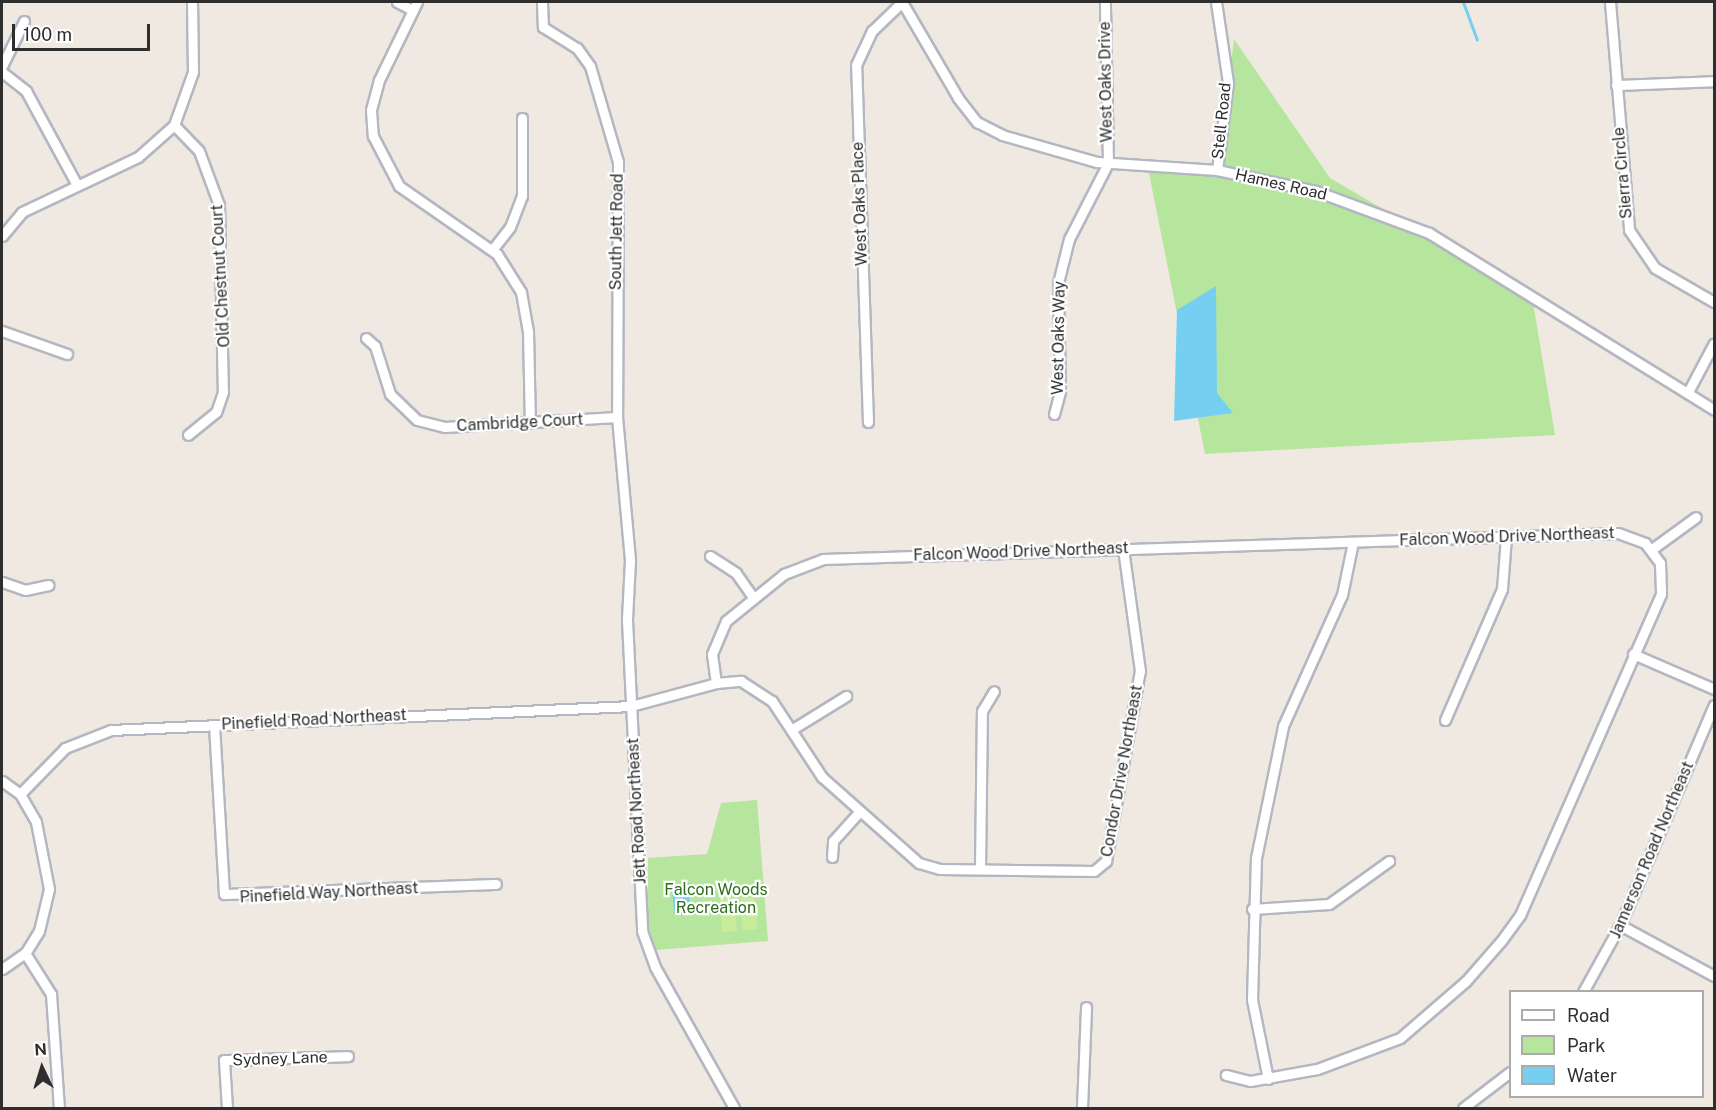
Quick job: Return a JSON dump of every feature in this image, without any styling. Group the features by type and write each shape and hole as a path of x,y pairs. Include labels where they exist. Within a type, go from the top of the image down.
{"street":[{"path":"2,236 22,212 138,157 174,125 193,72 192,2"},
{"path":"397,2 415,6 379,80 371,110 373,136 399,186 492,250 520,292 528,331 531,423"},
{"name":"South Jett Road","path":"542,2 543,27 577,48 590,66 615,142 620,186 617,417 624,491"},
{"name":"Hames Road","path":"902,2 944,77 978,122 1035,146 1108,163 1217,170 1316,191 1429,232 1714,410"},
{"name":"West Oaks Place","path":"868,422 856,65 872,31 902,2"},
{"name":"West Oaks Drive","path":"1105,2 1108,163"},
{"name":"Stell Road","path":"1216,2 1228,82 1217,170"},
{"name":"Sierra Circle","path":"1610,2 1624,210 1633,239 1655,268 1714,302"},
{"path":"2,66 24,21"},
{"path":"2,72 32,99 77,185"},
{"path":"1616,85 1714,81"},
{"path":"492,250 510,227 522,196 522,118"},
{"name":"Old Chestnut Court","path":"174,125 199,151 219,205 223,392 216,412 191,432"},
{"name":"West Oaks Way","path":"1054,414 1060,391 1058,283 1069,239 1108,163"},
{"path":"2,331 67,354"},
{"name":"Cambridge Court","path":"366,338 375,346 390,394 417,420 445,427 617,417"},
{"path":"1688,392 1714,343"},
{"name":"Jett Road Northeast","path":"624,491 632,706 646,948 734,1108"},
{"path":"1226,1075 1268,1078 1348,1060 1400,1038 1435,1011 1502,941 1520,915 1662,585 1660,563 1652,549 1696,517"},
{"name":"Falcon Wood Drive Northeast","path":"716,683 712,654 718,630 753,597 784,574 823,559 1618,533 1652,549"},
{"path":"1445,720 1502,590 1506,537"},
{"path":"1268,1078 1252,1000 1252,909 1256,858 1283,726 1342,595 1353,542"},
{"name":"Condor Drive Northeast","path":"632,706 716,683 741,681 759,688 791,730 822,777 919,863 980,869 1094,871 1106,861 1140,671 1123,549"},
{"path":"710,556 736,573 753,597"},
{"path":"2,582 25,590 48,585"},
{"path":"1633,654 1714,689"},
{"path":"980,869 982,711 994,691"},
{"path":"791,730 846,696"},
{"name":"Jamerson Road Northeast","path":"1584,990 1620,925 1714,705"},
{"name":"Pinefield Road Northeast","path":"20,794 55,755 86,736 214,725 632,706"},
{"name":"Pinefield Way Northeast","path":"214,725 224,894 496,884"},
{"path":"2,781 20,794 40,831 49,889 44,920 25,953 2,969"},
{"path":"832,857 833,842 859,812"},
{"path":"1252,909 1329,904 1389,861"},
{"path":"1620,925 1714,976"},
{"path":"25,953 51,994 59,1108"},
{"path":"1082,1108 1086,1007"},
{"name":"Sydney Lane","path":"227,1108 224,1060 348,1056"},
{"path":"1463,1108 1509,1073"}],"green space":[{"path":"1234,39 1330,178 1532,296 1555,435 1205,454 1147,163 1218,168"},
{"name":"Falcon Woods Recreation","path":"757,800 768,941 656,950 648,924 648,858 707,854 721,803"},
{"path":"755,897 757,929 742,930 740,898"},
{"path":"735,898 737,931 722,932 720,899"}],"water":[{"path":"1216,286 1217,393 1233,413 1174,421 1177,310"},
{"path":"690,883 689,915 675,916 671,884"}],"waterway":[{"path":"1463,2 1477,40"}]}
